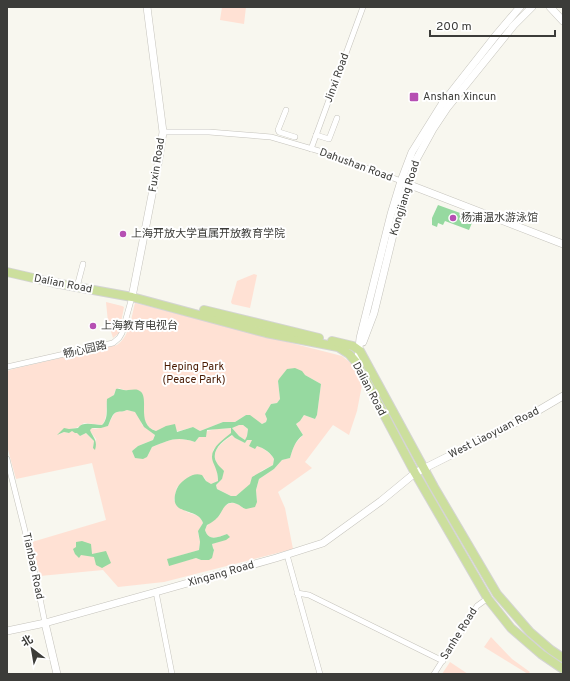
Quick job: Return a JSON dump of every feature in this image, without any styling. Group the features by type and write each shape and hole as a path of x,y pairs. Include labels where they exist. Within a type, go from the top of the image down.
{"main road":[{"name":"Dalian Road","path":"7,267 353,346 360,351 424,469 497,594 530,632 563,658"},
{"name":"Dalian Road","path":"7,272 55,283 132,295 266,333 338,347 349,354 356,362 414,473 488,598 511,628 535,649 563,670"}],"street":[{"name":"Fuxin Road","path":"132,295 159,159 162,132 148,7"},
{"name":"Jinxi Road","path":"311,149 362,7"},
{"name":"Kongjiang Road","path":"360,351 360,338 391,214 412,152 429,123 476,56 520,7"},
{"name":"Kongjiang Road","path":"356,362 374,313 402,202 416,160 432,129 447,108 514,25 532,7"},
{"path":"550,7 563,21"},
{"path":"286,110 278,130 279,132 295,138"},
{"path":"316,135 329,139 337,118"},
{"name":"Dahushan Road","path":"162,132 209,132 271,138 326,153 563,244"},
{"path":"78,283 83,264"},
{"name":"畅心园路","path":"7,367 113,343 122,333 132,295"},
{"name":"West Liaoyuan Road","path":"414,473 529,416 563,396"},
{"name":"Tianbao Road","path":"7,459 32,559 45,623 58,674"},
{"name":"Xingang Road","path":"7,631 45,623 287,555 323,543 381,501 414,473"},
{"path":"287,555 320,674"},
{"path":"156,592 172,674"},
{"path":"297,593 309,595 443,661"},
{"name":"Sanhe Road","path":"434,674 477,606 488,598"}],"green space":[{"path":"222,7 246,7 244,24 220,20"},
{"path":"254,274 257,275 250,308 232,304 231,302 237,281"},
{"path":"106,302 124,307 119,333 113,338 108,322"},
{"name":"Heping Park (Peace Park)","path":"135,303 342,356 352,364 362,385 357,411 349,435 333,425 305,462 312,468 278,492 285,508 293,549 164,582 118,587 103,570 40,576 32,542 106,520 92,463 16,479 7,446 7,371 117,345 125,337 131,321","holes":["305,375 321,384 317,415 315,419 304,415 296,424 303,435 294,445 290,458 282,460 274,469 259,479 256,490 257,502 243,508 238,504 230,503 225,506 219,516 207,526 205,530 211,537 214,538 227,534 220,541 212,544 214,550 213,554 201,560 196,558 169,565 168,559 199,550 200,542 198,532 203,523 198,516 185,511 174,500 177,487 204,477 208,484 213,484 218,481 217,470 213,460 213,450 232,433 231,428 211,430 203,434 195,442 182,439 168,441 152,447 147,457 132,451 138,446 153,440 155,435 142,425 136,412 127,410 117,412 113,416 108,426 95,429 92,428 89,430 96,439 93,448 94,441 86,433 80,436 77,432 71,431 69,433 64,432 58,435 64,429 75,428 84,423 102,425 106,416 107,400 114,395 115,391 119,388 136,391 142,394 143,414 151,429 172,432 193,427 200,431 223,422 235,422 246,415 262,424 266,422 267,419 265,414 271,404 277,403 280,399 278,381"]},
{"path":"239,424 248,429 245,440 232,428"},
{"path":"233,435 235,438 245,443 247,440 252,440 269,453 274,459 273,465 261,471 251,484 236,496 231,496 217,489 216,485 222,479 214,455 217,449"},
{"path":"491,637 512,659 530,672 528,674 484,647"},
{"path":"450,662 468,674 442,674"}],"shaded area":[{"name":"杨浦温水游泳馆","path":"438,205 474,218 469,230 445,221 443,225 438,223 437,227 432,225 432,218"},
{"path":"295,368 302,371 305,375 321,384 317,415 315,419 304,415 296,424 303,435 296,442 290,458 282,460 274,469 259,479 256,490 257,502 255,507 246,509 237,504 227,504 220,515 207,525 205,530 209,536 214,538 227,534 230,537 226,540 212,544 214,550 212,558 209,560 201,560 196,558 169,566 167,559 199,550 200,542 198,531 203,523 196,515 177,506 175,502 175,495 181,483 194,475 202,475 206,481 211,484 218,481 212,457 214,449 217,445 231,433 231,428 207,430 206,437 199,437 195,442 178,439 164,442 152,447 147,457 143,459 135,458 132,451 138,446 153,440 155,435 144,427 135,412 127,410 117,412 112,416 108,426 92,428 90,430 96,441 95,450 93,448 94,441 86,433 80,436 72,431 57,435 64,428 78,428 85,424 102,425 106,419 107,399 114,395 116,389 138,390 142,393 144,398 144,416 146,422 149,427 156,431 166,426 175,424 177,432 193,427 200,431 223,422 235,422 246,415 250,415 262,424 266,422 267,419 265,414 271,404 277,403 280,399 278,381 287,369","holes":["243,425 248,429 245,440 232,428","232,435 245,443 247,440 252,440 249,446 255,449 257,446 262,448 274,459 273,465 252,477 250,484 236,496 231,496 217,489 216,485 222,479 224,471 215,459 216,450 218,446"]},
{"path":"82,541 91,544 92,554 106,551 111,563 102,568 96,565 94,557 81,555 79,558 73,549 76,547 76,542"}],"place":[{"name":"Anshan Xincun","path":"414,97"},
{"name":"杨浦温水游泳馆","path":"453,218"},
{"name":"上海开放大学直属开放教育学院","path":"123,234"},
{"name":"上海教育电视台","path":"93,326"}]}
